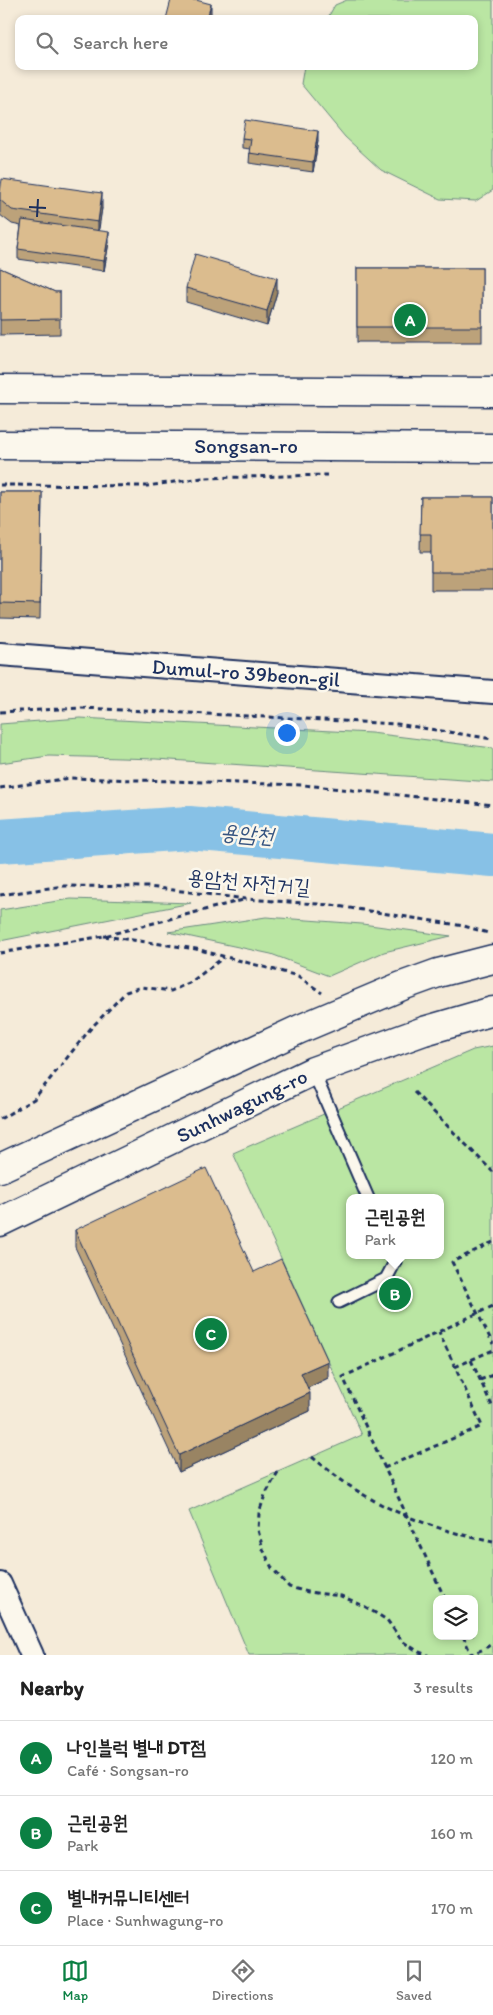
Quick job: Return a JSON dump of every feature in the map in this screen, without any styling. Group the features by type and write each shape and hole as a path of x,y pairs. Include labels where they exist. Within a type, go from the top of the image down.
{"street":[{"path":"0,390 493,392"},
{"name":"Songsan-ro","path":"0,445 493,448"},
{"name":"Dumul-ro 39beon-gil","path":"0,654 493,692"},
{"name":"Sunhwagung-ro","path":"0,1168 344,1010 438,973 493,959"},
{"name":"Sunhwagung-ro","path":"0,1222 313,1071 424,1031 493,1011"},
{"path":"0,1584 28,1654"}],"lane":[{"path":"313,1071 366,1194"},
{"path":"339,1302 386,1279 395,1262 394,1259"}],"path":[{"path":"0,485 147,486 202,478 333,475"},
{"path":"0,712 82,708 397,724 493,739"},
{"path":"0,788 72,778 294,785 493,805"},
{"name":"용암천 자전거길","path":"0,896 63,886 149,888 246,899 331,905 464,926 493,934"},
{"path":"0,953 104,936 246,899"},
{"path":"104,936 196,950 298,976 344,1010"},
{"path":"0,1119 34,1099 91,1028 126,992 141,987 171,991 191,982 224,957"},
{"path":"414,1092 493,1172"},
{"path":"493,1242 452,1262 493,1344"},
{"path":"443,1595 343,1377 493,1306"},
{"path":"384,1468 482,1426 439,1332"},
{"path":"455,1367 493,1350"},
{"path":"471,1360 493,1408"},
{"path":"480,1380 493,1375"},
{"path":"312,1457 356,1490 406,1515 453,1534 493,1542"},
{"path":"278,1472 265,1495 259,1513 258,1530 262,1550 272,1568 289,1587 308,1592 341,1596 364,1606 387,1620 402,1641 419,1652 428,1655"},
{"path":"465,1640 471,1655 493,1642"}],"green space":[{"path":"347,0 493,0 493,190 476,201 440,199 381,170 345,137 301,84 303,70 478,70 478,15 329,15 335,5"},
{"path":"80,718 371,733 493,748 493,782 156,759 49,756 0,763 0,724"},
{"path":"71,899 191,903 0,941 0,910"},
{"path":"266,917 362,924 451,936 384,952 329,976 271,954 168,932"},
{"path":"493,1046 493,1655 249,1655 189,1511 362,1435 233,1153 473,1050"}],"building":[{"path":"171,0 196,0 211,4 208,15 167,15"},
{"path":"245,120 318,131 313,162 249,153 251,139 242,138"},
{"path":"2,179 102,193 98,222 12,210 0,200"},
{"path":"22,220 109,232 104,261 18,249"},
{"path":"195,254 277,278 267,311 186,288"},
{"path":"0,268 55,292 60,292 60,319 0,320"},
{"path":"357,268 482,268 482,327 357,327"},
{"path":"0,492 42,492 40,604 0,603"},
{"path":"421,497 493,497 493,572 431,572 431,534 420,534"},
{"path":"206,1168 254,1272 281,1259 328,1361 301,1373 310,1393 179,1455 75,1230"}],"waterway":[{"name":"용암천","path":"0,841 189,828 493,855"}],"place":[{"name":"나인블럭 별내 DT점","path":"410,320"},
{"name":"근린공원","path":"395,1294"},
{"name":"별내커뮤니티센터","path":"211,1334"}]}
